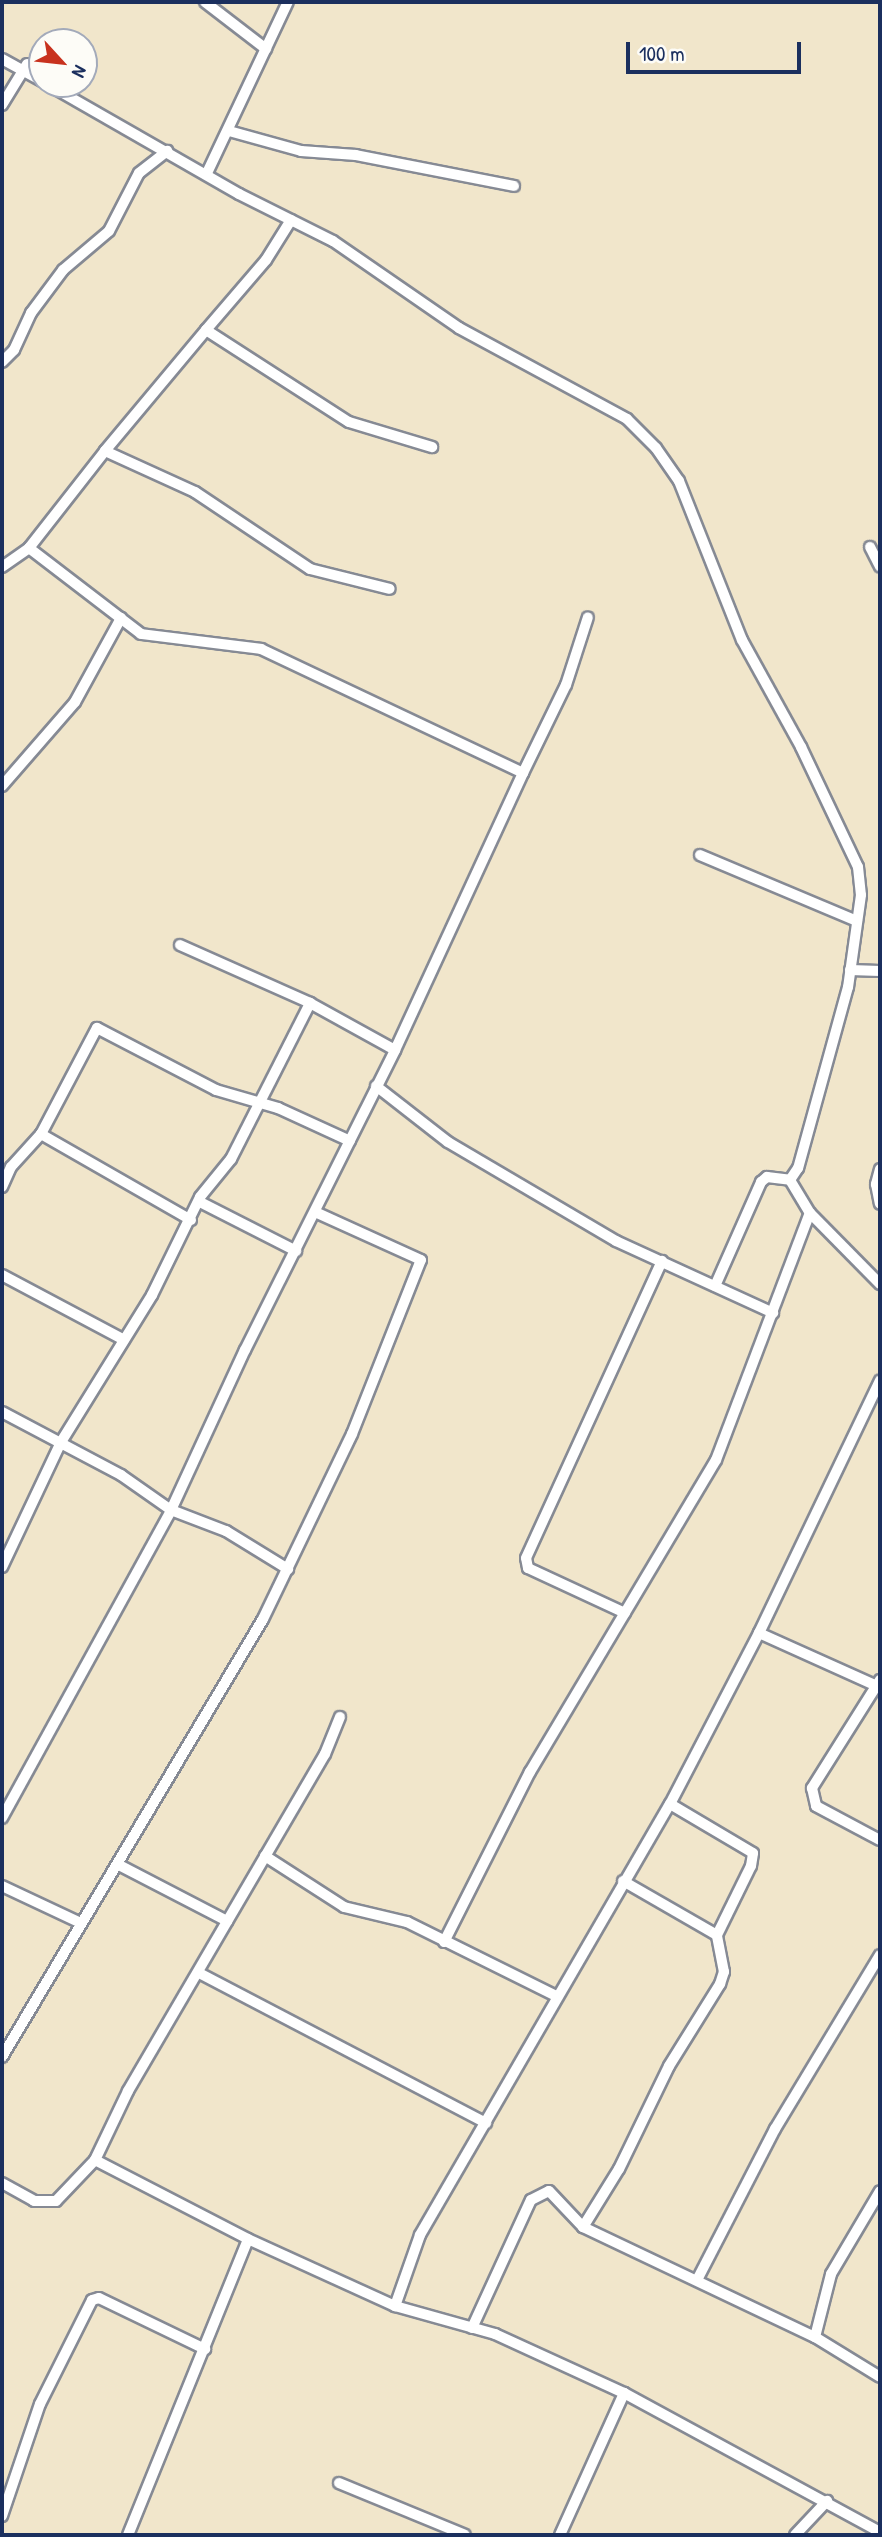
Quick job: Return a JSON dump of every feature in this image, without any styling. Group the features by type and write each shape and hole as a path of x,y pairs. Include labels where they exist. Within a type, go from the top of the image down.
{"street":[{"path":"205,2 266,49"},
{"path":"207,173 288,2"},
{"path":"2,59 28,70"},
{"path":"2,105 25,68"},
{"path":"72,98 333,241 459,328 607,406 656,448 679,481 742,640 850,845 862,895 850,970 798,1168 790,1180"},
{"path":"229,131 302,151 356,155 514,186"},
{"path":"2,362 14,350 31,313 63,270 109,231 139,173 167,151"},
{"path":"2,567 29,548 106,451 266,260 291,220"},
{"path":"206,330 349,422 432,447"},
{"path":"106,451 195,492 310,569 390,589"},
{"path":"870,547 880,567"},
{"path":"29,548 141,634 261,649 523,773"},
{"path":"2,1818 171,1510 376,1086 396,1050 566,685 588,617"},
{"path":"2,786 75,702 121,618"},
{"path":"700,855 857,921"},
{"path":"180,945 310,1003 396,1050"},
{"path":"850,970 880,971"},
{"path":"2,1567 61,1442 164,1271 174,1244 231,1159 256,1104 310,1003"},
{"path":"2,1187 11,1167 41,1134 97,1028 216,1090 256,1104 278,1108 350,1141"},
{"path":"376,1086 448,1142 616,1241 773,1313"},
{"path":"41,1134 191,1220"},
{"path":"880,1169 876,1184 880,1203"},
{"path":"715,1286 761,1182 767,1177 790,1180"},
{"path":"790,1180 810,1213 880,1284"},
{"path":"200,1202 296,1251"},
{"path":"2,2057 81,1923 119,1865 288,1569 352,1434 421,1260 315,1212"},
{"path":"444,1942 498,1829 716,1460 810,1213"},
{"path":"625,1613 528,1568 526,1558 662,1261"},
{"path":"2,1275 124,1340"},
{"path":"396,2306 420,2235 556,1996 670,1804 759,1633 880,1381"},
{"path":"2,1412 61,1442 171,1510 226,1531 288,1569"},
{"path":"759,1633 879,1683 812,1788 816,1807 880,1840"},
{"path":"2,2183 34,2201 56,2201 95,2160 128,2091 324,1754 340,1717"},
{"path":"583,2227 620,2169 669,2066 720,1984 724,1972 717,1935 730,1915 753,1853 670,1804"},
{"path":"265,1856 344,1907 407,1922 556,1996"},
{"path":"119,1865 227,1921"},
{"path":"623,1881 717,1935"},
{"path":"2,1886 81,1923"},
{"path":"697,2280 775,2129 880,1955"},
{"path":"199,1972 486,2123"},
{"path":"95,2160 248,2239 396,2306 472,2328 624,2393 880,2532"},
{"path":"472,2328 531,2200 549,2191 583,2227 815,2337 880,2377"},
{"path":"815,2337 831,2274 880,2191"},
{"path":"128,2535 248,2239"},
{"path":"2,2516 40,2404 92,2300 99,2298 205,2349"},
{"path":"560,2535 624,2393"},
{"path":"339,2483 465,2535"},
{"path":"795,2535 827,2501"}]}
